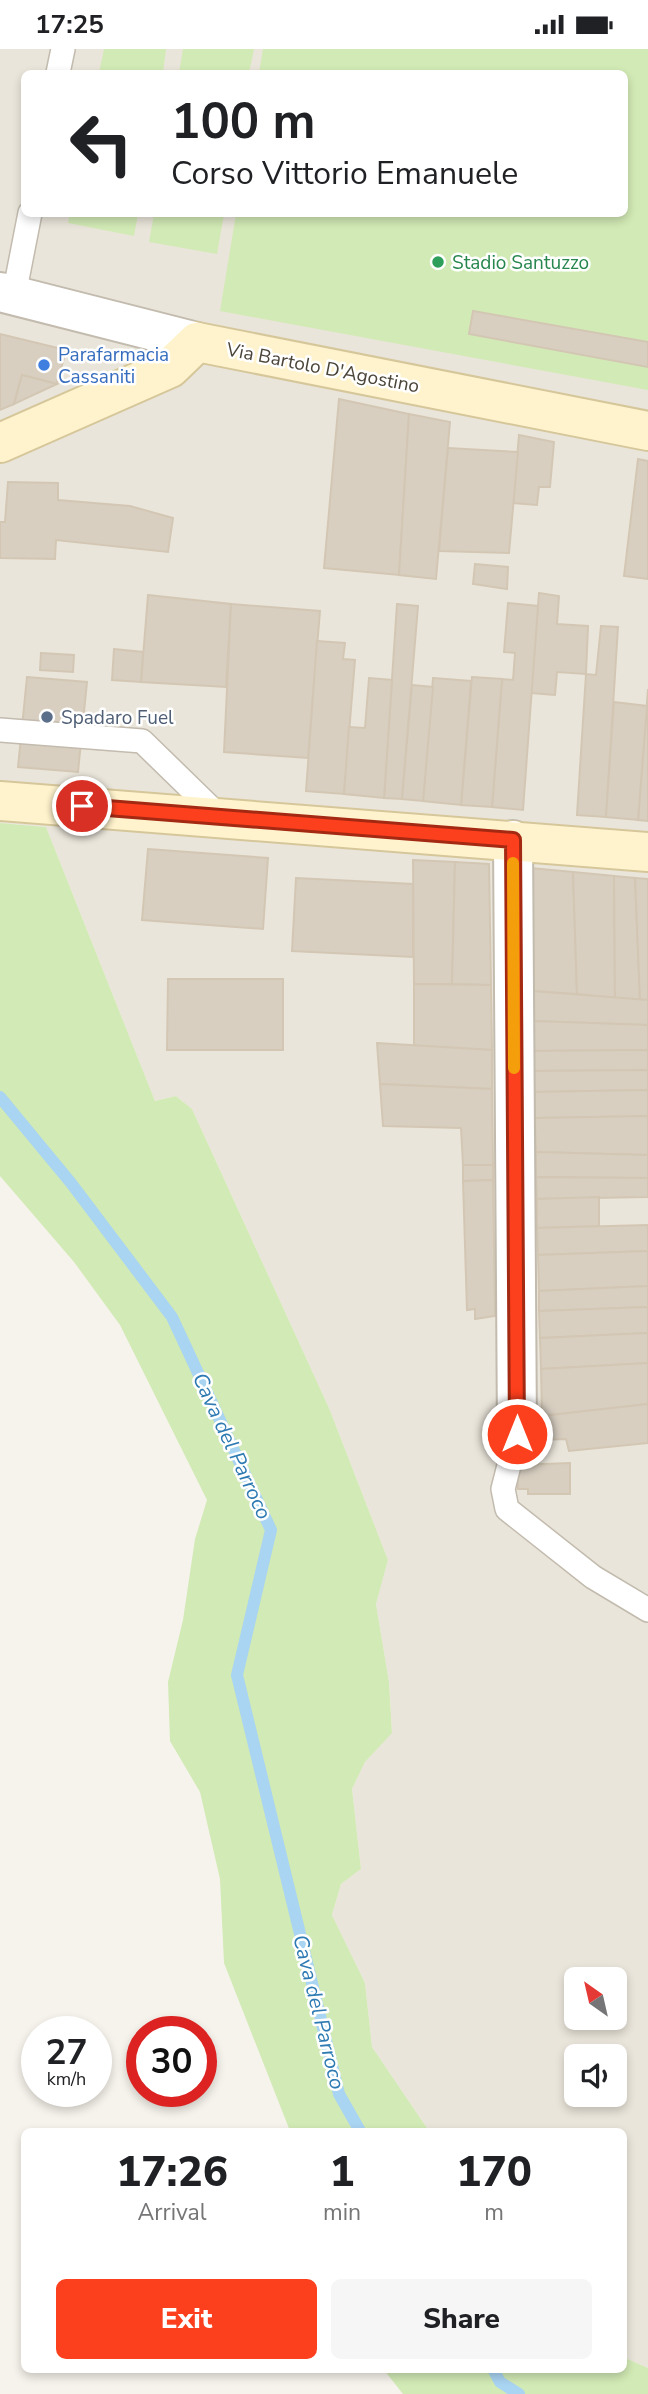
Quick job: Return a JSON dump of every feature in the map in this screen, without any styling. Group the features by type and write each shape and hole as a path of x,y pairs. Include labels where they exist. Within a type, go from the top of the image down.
{"main road":[{"name":"Via Bartolo D'Agostino","path":"197,342 648,431"},
{"path":"0,443 170,368 197,342"},
{"path":"0,801 219,816 648,852"}],"street":[{"name":"Via Bartolo D'Agostino","path":"7,293 197,342"},
{"path":"513,840 517,1434"}],"lane":[{"path":"59,70 63,49"},
{"path":"7,293 29,217"},
{"path":"0,730 142,741 219,816"},
{"path":"517,1434 503,1489 507,1509 593,1577 648,1610"}],"shaded area":[{"path":"0,49 648,49 648,2368 627,2359 627,2128 427,2128 372,2047 365,1983 332,1915 341,1884 361,1869 352,1789 365,1762 392,1732 389,1682 376,1604 388,1560 329,1408 192,1109 176,1096 155,1101 46,827 0,823"}],"green space":[{"path":"104,49 166,49 163,70 100,70"},
{"path":"183,49 254,49 250,70 180,70"},
{"name":"Stadio Santuzzo","path":"263,49 648,49 648,390 220,311 236,217 628,217 628,70 260,70"},
{"path":"69,217 137,217 134,236 68,223"},
{"path":"153,217 223,217 217,254 149,242"},
{"path":"0,823 46,827 155,1101 176,1096 192,1109 329,1408 388,1560 376,1604 389,1682 392,1733 365,1762 352,1789 361,1869 341,1884 332,1915 365,1983 372,2047 427,2128 289,2128 224,1963 220,1879 200,1792 170,1741 168,1682 183,1620 195,1539 207,1500 120,1325 74,1262 0,1176"},
{"path":"627,2359 648,2368 648,2394 403,2394 386,2373 627,2373"}],"building":[{"path":"473,311 648,342 648,367 469,334"},
{"path":"0,334 66,350 57,384 22,375 14,404 0,410"},
{"path":"22,375 57,384 14,404"},
{"path":"339,399 409,414 399,575 324,568"},
{"path":"409,414 450,422 436,579 399,575"},
{"path":"519,435 554,442 550,487 539,487 537,505 513,503"},
{"path":"448,448 518,452 509,553 439,551"},
{"path":"638,459 648,461 648,579 624,576"},
{"path":"8,482 58,483 58,500 130,506 173,518 168,552 56,540 55,559 0,558 0,522 5,522"},
{"path":"475,564 508,567 507,589 473,584"},
{"path":"539,593 559,596 557,624 588,626 586,674 557,672 555,695 531,693"},
{"path":"148,595 231,604 226,687 141,682"},
{"path":"508,603 538,606 523,810 492,807 502,679 513,680 515,653 504,652"},
{"path":"231,604 320,611 308,758 224,752"},
{"path":"397,604 418,606 402,799 384,798"},
{"path":"601,626 618,627 606,817 577,815 586,674 596,675"},
{"path":"317,641 345,643 343,659 355,660 344,794 306,791"},
{"path":"114,649 143,652 141,682 112,680"},
{"path":"41,653 74,655 73,672 40,670"},
{"path":"27,677 87,682 78,772 18,767"},
{"path":"472,677 502,679 492,807 461,805"},
{"path":"369,678 392,680 384,798 344,794 349,727 365,728"},
{"path":"433,678 471,681 461,805 423,801"},
{"path":"412,685 433,687 423,801 402,799"},
{"path":"648,689 648,821 638,820"},
{"path":"614,702 647,706 638,820 606,817"},
{"path":"148,849 268,858 263,929 142,920"},
{"path":"413,860 455,862 452,984 414,984"},
{"path":"455,862 489,864 491,985 452,984"},
{"path":"530,868 573,872 577,994 532,991"},
{"path":"573,872 614,876 615,998 577,994"},
{"path":"614,876 635,878 640,1000 615,998"},
{"path":"296,878 413,884 413,957 292,951"},
{"path":"635,878 648,879 648,1000 640,1000"},
{"path":"168,979 283,979 283,1050 167,1050"},
{"path":"414,984 491,985 492,1050 414,1046"},
{"path":"532,991 648,1000 648,1025 533,1021"},
{"path":"533,1021 648,1025 648,1050 533,1051"},
{"path":"377,1043 492,1050 492,1089 380,1084"},
{"path":"648,1050 648,1070 534,1071 533,1051"},
{"path":"648,1070 648,1090 534,1092 534,1071"},
{"path":"380,1084 492,1089 493,1165 463,1165 461,1128 383,1126"},
{"path":"648,1090 648,1116 535,1118 534,1092"},
{"path":"648,1116 648,1155 536,1152 535,1118"},
{"path":"536,1152 648,1155 648,1178 536,1177"},
{"path":"463,1165 493,1165 493,1180 463,1181"},
{"path":"536,1177 648,1178 648,1197 537,1199"},
{"path":"493,1180 495,1316 475,1319 475,1309 467,1310 463,1181"},
{"path":"599,1197 599,1226 537,1228 537,1199"},
{"path":"648,1225 648,1251 538,1255 537,1228"},
{"path":"648,1251 648,1286 539,1291 538,1255"},
{"path":"648,1286 648,1307 539,1311 539,1291"},
{"path":"648,1307 648,1333 540,1338 539,1311"},
{"path":"648,1333 648,1363 541,1369 540,1338"},
{"path":"648,1363 648,1404 542,1416 541,1369"},
{"path":"648,1404 648,1443 569,1451 566,1439 542,1440 542,1416"},
{"path":"570,1463 570,1494 528,1494 528,1489 518,1489 517,1465"}],"waterway":[{"name":"Cava del Parroco","path":"0,1097 71,1183 172,1317 271,1530 237,1675 339,2094 358,2128"},
{"name":"Cava del Parroco","path":"495,2373 500,2382 519,2394"}],"slow traffic":[{"path":"513,863 514,1068"}],"place":[{"name":"Stadio Santuzzo","path":"438,262"},
{"name":"Parafarmacia Cassaniti","path":"44,365"},
{"name":"Spadaro Fuel","path":"47,717"}],"route":[{"path":"82,806 513,840 517,1434"}]}
